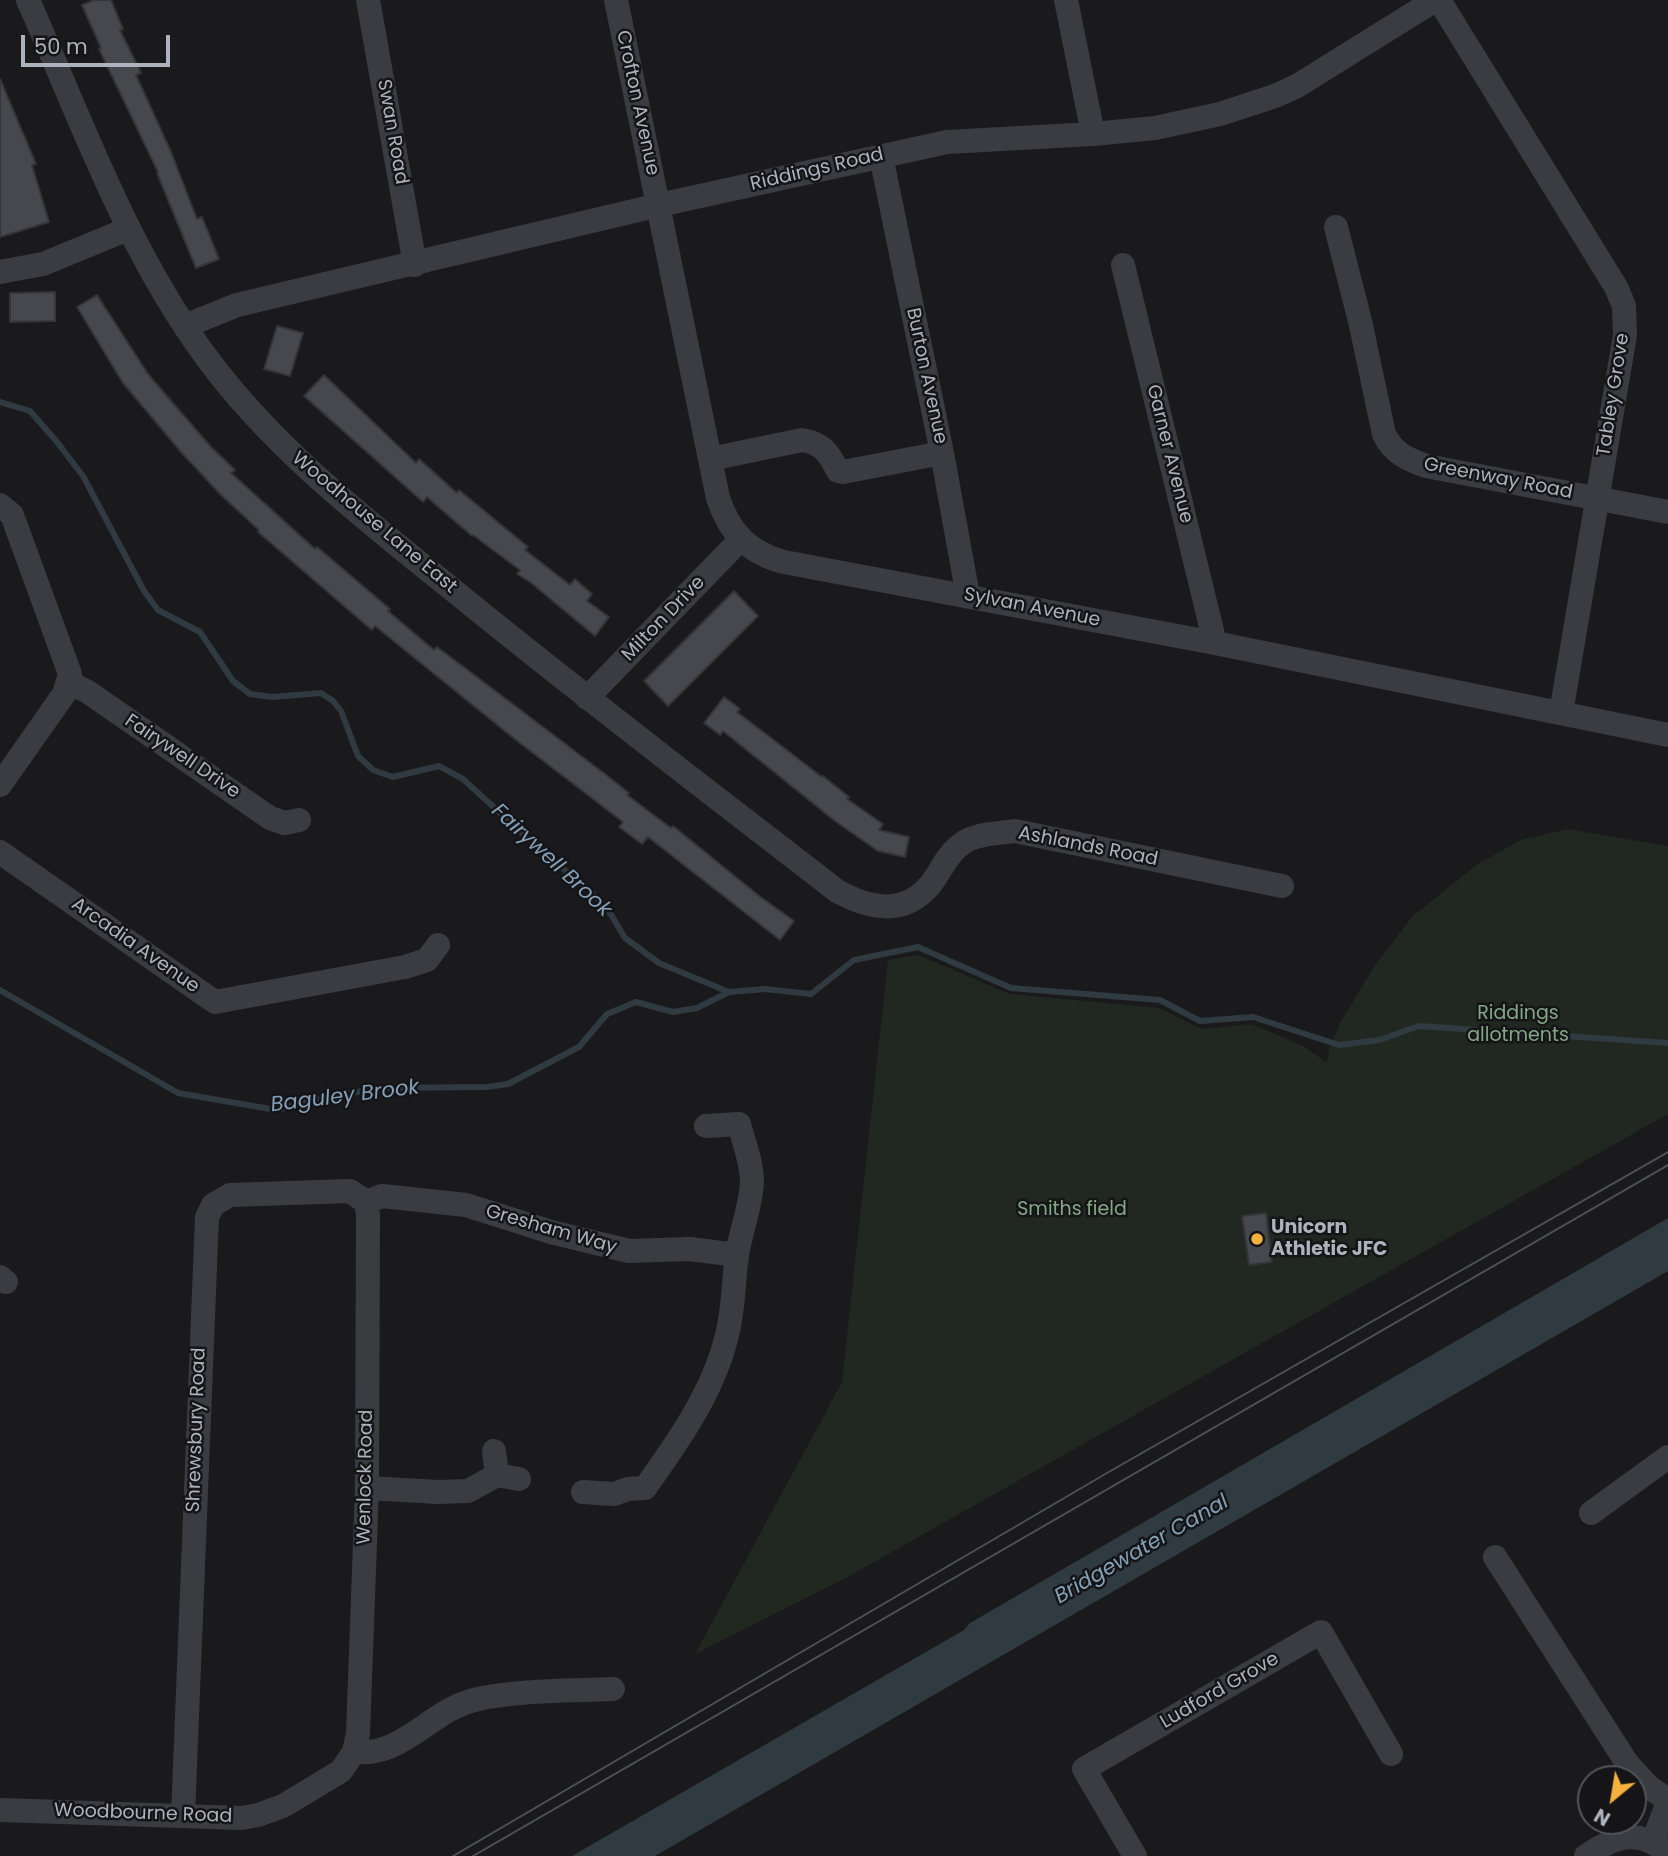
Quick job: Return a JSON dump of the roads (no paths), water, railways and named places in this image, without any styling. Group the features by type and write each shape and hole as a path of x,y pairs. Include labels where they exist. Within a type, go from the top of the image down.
{"street":[{"name":"Woodhouse Lane East","path":"28,0 128,229 147,266 185,326 271,434 414,559 587,698 837,891 860,903 879,906"},
{"name":"Swan Road","path":"368,0 415,265"},
{"name":"Crofton Avenue","path":"616,0 659,205"},
{"path":"1066,0 1093,135"},
{"name":"Riddings Road","path":"185,326 237,305 415,265 659,205 947,142 1093,135 1192,121 1275,96 1297,86 1437,0"},
{"name":"Tabley Grove","path":"1437,0 1621,295 1625,313 1625,335 1561,713"},
{"name":"Burton Avenue","path":"881,156 942,453 968,596"},
{"name":"Sylvan Avenue","path":"659,205 710,459 724,515 741,539 760,553 784,562 1215,643 1668,735"},
{"name":"Greenway Road","path":"1336,227 1360,321 1384,434 1398,454 1426,466 1668,512"},
{"path":"0,272 44,264 128,229"},
{"name":"Garner Avenue","path":"1123,265 1215,643"},
{"path":"710,459 802,440 823,446 838,471 843,472 942,453"},
{"path":"0,505 12,514 68,667 69,682 64,694 0,785"},
{"name":"Milton Drive","path":"587,698 741,539"},
{"name":"Fairywell Drive","path":"69,682 88,692 270,818 285,823 299,820"},
{"name":"Ashlands Road","path":"879,906 897,906 913,899 929,887 958,846 975,836 1016,831 1282,886"},
{"name":"Arcadia Avenue","path":"0,852 215,1002 405,967 427,960 438,945"},
{"path":"583,1492 641,1494 688,1424 717,1366 727,1339 733,1308 737,1255 752,1182 747,1120 706,1126"},
{"name":"Shrewsbury Road","path":"183,1816 207,1217 218,1200 230,1195 350,1191 366,1202"},
{"name":"Gresham Way","path":"366,1202 382,1196 466,1205 551,1233 629,1251 690,1249 737,1255"},
{"name":"Wenlock Road","path":"354,1752 358,1733 367,1488 366,1202"},
{"path":"1591,1513 1668,1457"},
{"path":"367,1488 468,1491 503,1468"},
{"path":"1494,1557 1627,1763 1654,1797 1660,1848"},
{"name":"Ludford Grove","path":"1135,1856 1084,1769 1321,1632 1391,1754"},
{"path":"354,1752 374,1752 397,1745 460,1704 475,1700 498,1696 585,1700 613,1689"},
{"name":"Woodbourne Road","path":"0,1810 242,1818 271,1811 341,1771 354,1752"},
{"path":"1587,1856 1608,1841 1619,1837 1640,1838 1660,1848"}],"water":[{"name":"Bridgewater Canal","path":"1668,1218 1668,1271 655,1856 572,1856 964,1630 970,1623"}],"waterway":[{"name":"Fairywell Brook","path":"0,402 30,411 57,442 83,476 144,591 158,610 200,632 233,681 250,694 272,697 321,693 341,711 358,756 373,770 393,777 439,766 463,779 546,855 586,887 607,908 625,938 659,963 729,992 765,989 811,994 854,960 918,947 1011,988 1160,1000 1200,1021 1253,1017 1339,1045 1379,1040 1419,1026 1668,1043"},
{"name":"Baguley Brook","path":"0,990 178,1093 276,1110 327,1097 380,1088 487,1087 508,1084 579,1047 607,1014 636,1002 673,1012 697,1008 729,992"}],"tram line":[{"path":"453,1856 1107,1473 1668,1152"},
{"path":"473,1856 1668,1165"}],"place":[{"name":"Unicorn Athletic JFC","path":"1257,1239"}],"park label":[{"name":"Riddings allotments","path":"1518,1025"},
{"name":"Smiths field","path":"1072,1210"}]}
